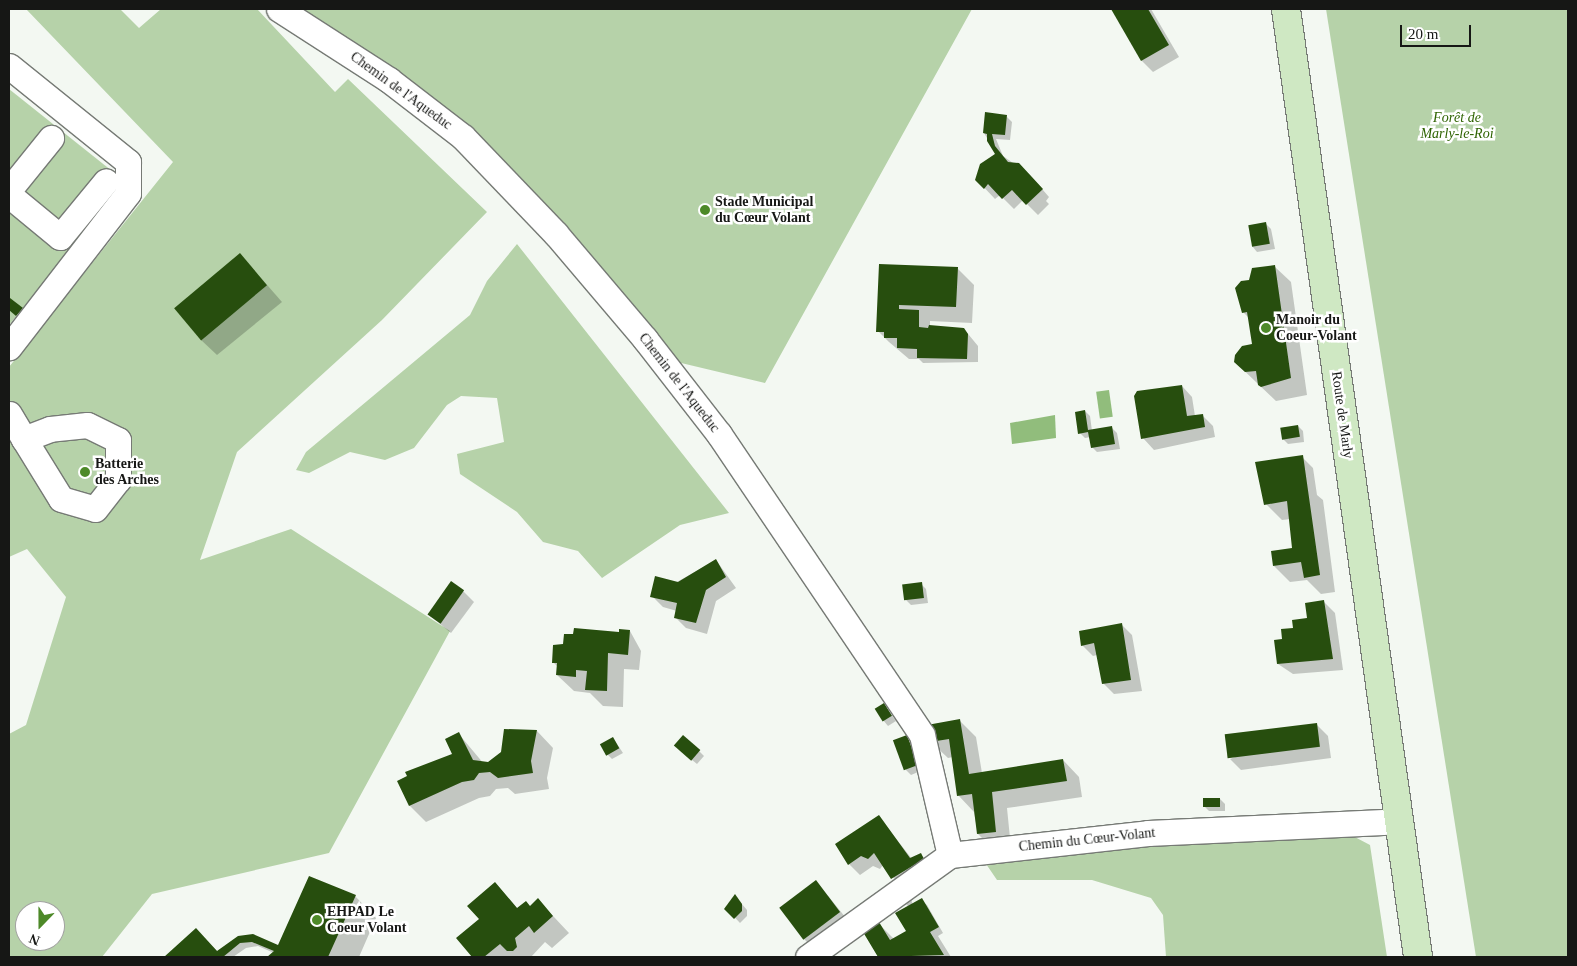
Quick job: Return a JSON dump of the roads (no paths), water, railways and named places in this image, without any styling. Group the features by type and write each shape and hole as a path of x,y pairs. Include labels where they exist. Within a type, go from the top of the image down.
{"main road":[{"name":"Route de Marly","path":"1286,9 1418,957"}],"street":[{"name":"Chemin de l'Aqueduc","path":"279,9 389,80 463,137 556,234 656,353 719,434 922,735 950,855"},
{"path":"9,66 128,162 128,193 9,347"},
{"path":"9,190 51,138"},
{"path":"9,195 60,237 106,181"},
{"path":"9,414 24,439"},
{"name":"Chemin du Cœur-Volant","path":"808,957 950,855 1148,833 1399,821"}],"place":[{"name":"Stade Municipal du Cœur Volant","path":"705,210"},
{"name":"Manoir du Coeur-Volant","path":"1266,328"},
{"name":"Batterie des Arches","path":"85,472"},
{"name":"EHPAD Le Coeur Volant","path":"317,920"}],"park label":[{"name":"Forêt de Marly-le-Roi","path":"1457,126"}]}
